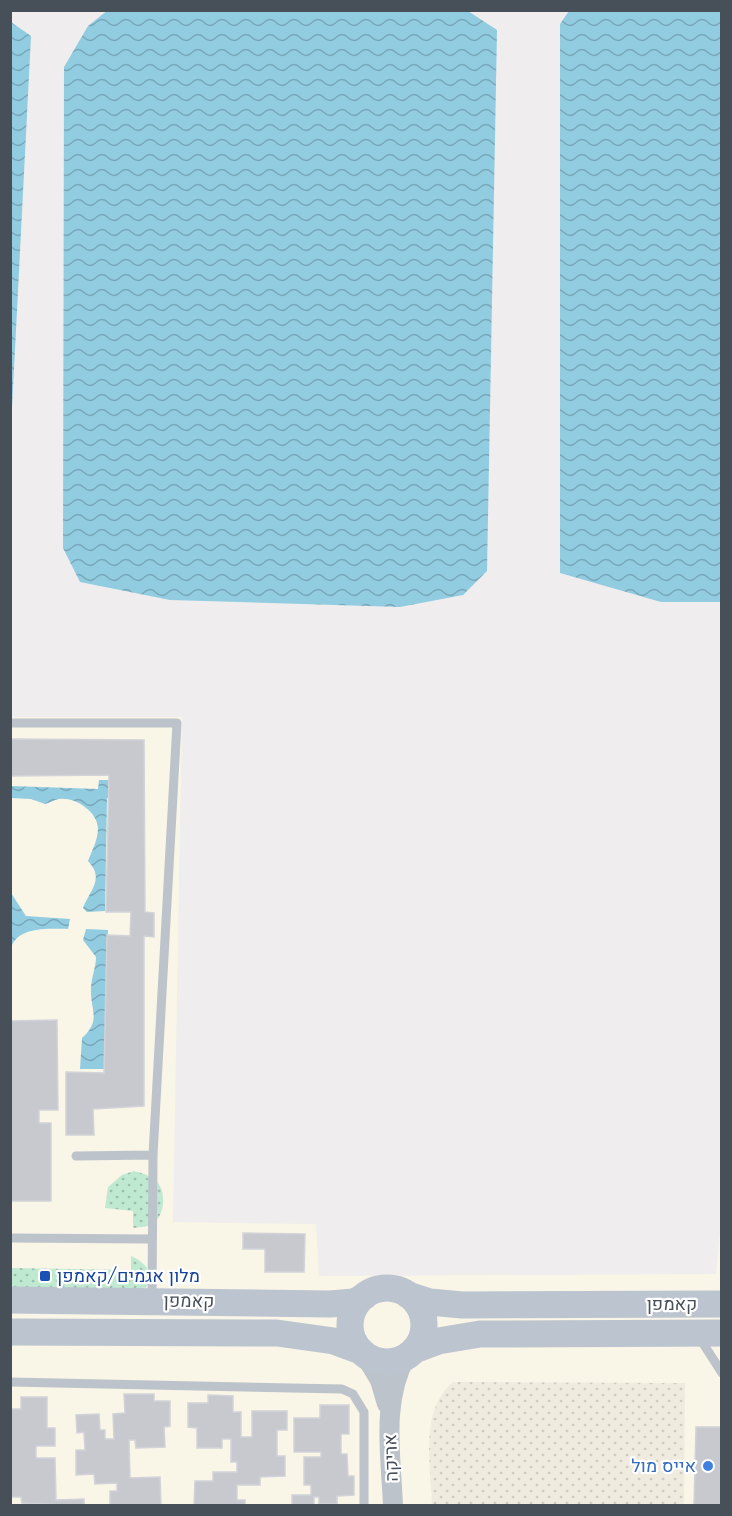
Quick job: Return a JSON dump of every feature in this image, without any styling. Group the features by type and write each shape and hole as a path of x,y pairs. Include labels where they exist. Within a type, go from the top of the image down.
{"street":[{"path":"382,1288 394,1289 408,1295 421,1310 424,1322 423,1334 410,1353 388,1362 363,1353 351,1334 350,1322 353,1310 365,1296 382,1288"},
{"name":"קאמפן","path":"408,1295 430,1302 462,1305 722,1304"},
{"name":"קאמפן","path":"10,1300 330,1304 354,1302 365,1296"},
{"name":"קאמפן","path":"10,1332 277,1333 334,1341 363,1353"},
{"name":"קאמפן","path":"410,1353 438,1341 480,1334 709,1333"},
{"name":"אריקה","path":"363,1353 380,1380 389,1410"},
{"name":"אריקה","path":"393,1506 389,1410 396,1374 410,1353"}],"lane":[{"path":"10,723 177,723 153,1155 150,1239 152,1301"},
{"path":"76,1156 153,1155"},
{"path":"10,1238 150,1239"},
{"path":"709,1333 722,1373"},
{"path":"10,1382 342,1389 353,1394 364,1412 364,1506"}],"shaded area":[{"path":"10,717 182,717 173,1222 316,1224 319,1276 716,1274 721,1220 721,1505 11,1505"}],"sand":[{"path":"453,1382 685,1383 684,1505 432,1505 429,1456 431,1423 442,1394"}],"green space":[{"path":"134,1171 156,1181 163,1195 163,1201 159,1217 154,1223 133,1228 133,1211 105,1208 108,1187 122,1175"},
{"path":"131,1256 145,1265 148,1270 148,1284 144,1290 11,1288 11,1268 131,1270"}],"water":[{"path":"108,10 468,11 497,30 487,571 463,595 400,607 170,600 80,582 63,548 64,67 88,26"},
{"path":"569,11 721,11 721,602 661,602 560,573 560,24"},
{"path":"11,22 31,36 11,428"},
{"path":"99,780 118,780 118,798 107,798 105,911 87,912 83,908 96,879 93,867 88,861 98,832 94,816 84,806 72,800 59,799 45,804 31,799 11,798 11,786 98,789"},
{"path":"11,893 26,916 70,919 68,929 43,929 27,932 15,941 11,948"},
{"path":"86,929 108,930 105,1048 116,1069 80,1069 82,1038 92,1026 94,1015 91,989 96,957 83,940"}],"building":[{"path":"10,739 144,740 145,912 154,913 154,937 144,936 144,1106 93,1109 94,1135 66,1135 66,1072 104,1073 107,935 130,936 131,912 106,912 109,775 10,776"},
{"path":"57,1020 58,1110 39,1110 39,1123 51,1123 51,1201 10,1201 10,1021"},
{"path":"243,1233 305,1234 304,1272 265,1272 265,1249 243,1249"},
{"path":"124,1394 154,1394 154,1401 170,1401 170,1426 164,1427 165,1447 136,1448 135,1440 129,1440 130,1478 160,1477 161,1506 110,1506 110,1491 117,1491 117,1483 95,1484 94,1474 76,1475 76,1450 85,1450 84,1432 77,1433 76,1415 99,1414 100,1430 105,1430 105,1439 114,1439 113,1414 125,1413"},
{"path":"208,1395 233,1396 233,1412 241,1412 241,1437 252,1437 252,1411 287,1411 287,1430 277,1430 277,1456 285,1456 285,1476 260,1477 260,1485 237,1485 237,1500 245,1500 245,1506 194,1506 195,1481 213,1481 213,1472 237,1472 237,1462 231,1462 231,1439 222,1439 222,1448 197,1448 197,1428 188,1427 188,1403 208,1403"},
{"path":"21,1397 47,1397 47,1428 55,1428 55,1446 36,1446 36,1458 55,1458 56,1500 84,1499 84,1506 22,1503 21,1497 10,1497 10,1409 21,1409"},
{"path":"320,1405 349,1405 349,1434 341,1434 341,1454 347,1454 348,1476 354,1476 354,1495 337,1496 337,1504 319,1504 319,1497 314,1497 314,1506 265,1506 292,1505 292,1495 311,1495 311,1485 304,1485 304,1457 321,1457 321,1452 294,1452 294,1418 320,1418"},
{"name":"אייס מול","path":"696,1427 722,1427 722,1506 694,1506"}],"place":[{"name":"מלון אגמים/קאמפן","path":"45,1276"},
{"name":"אייס מול","path":"708,1466"}]}
